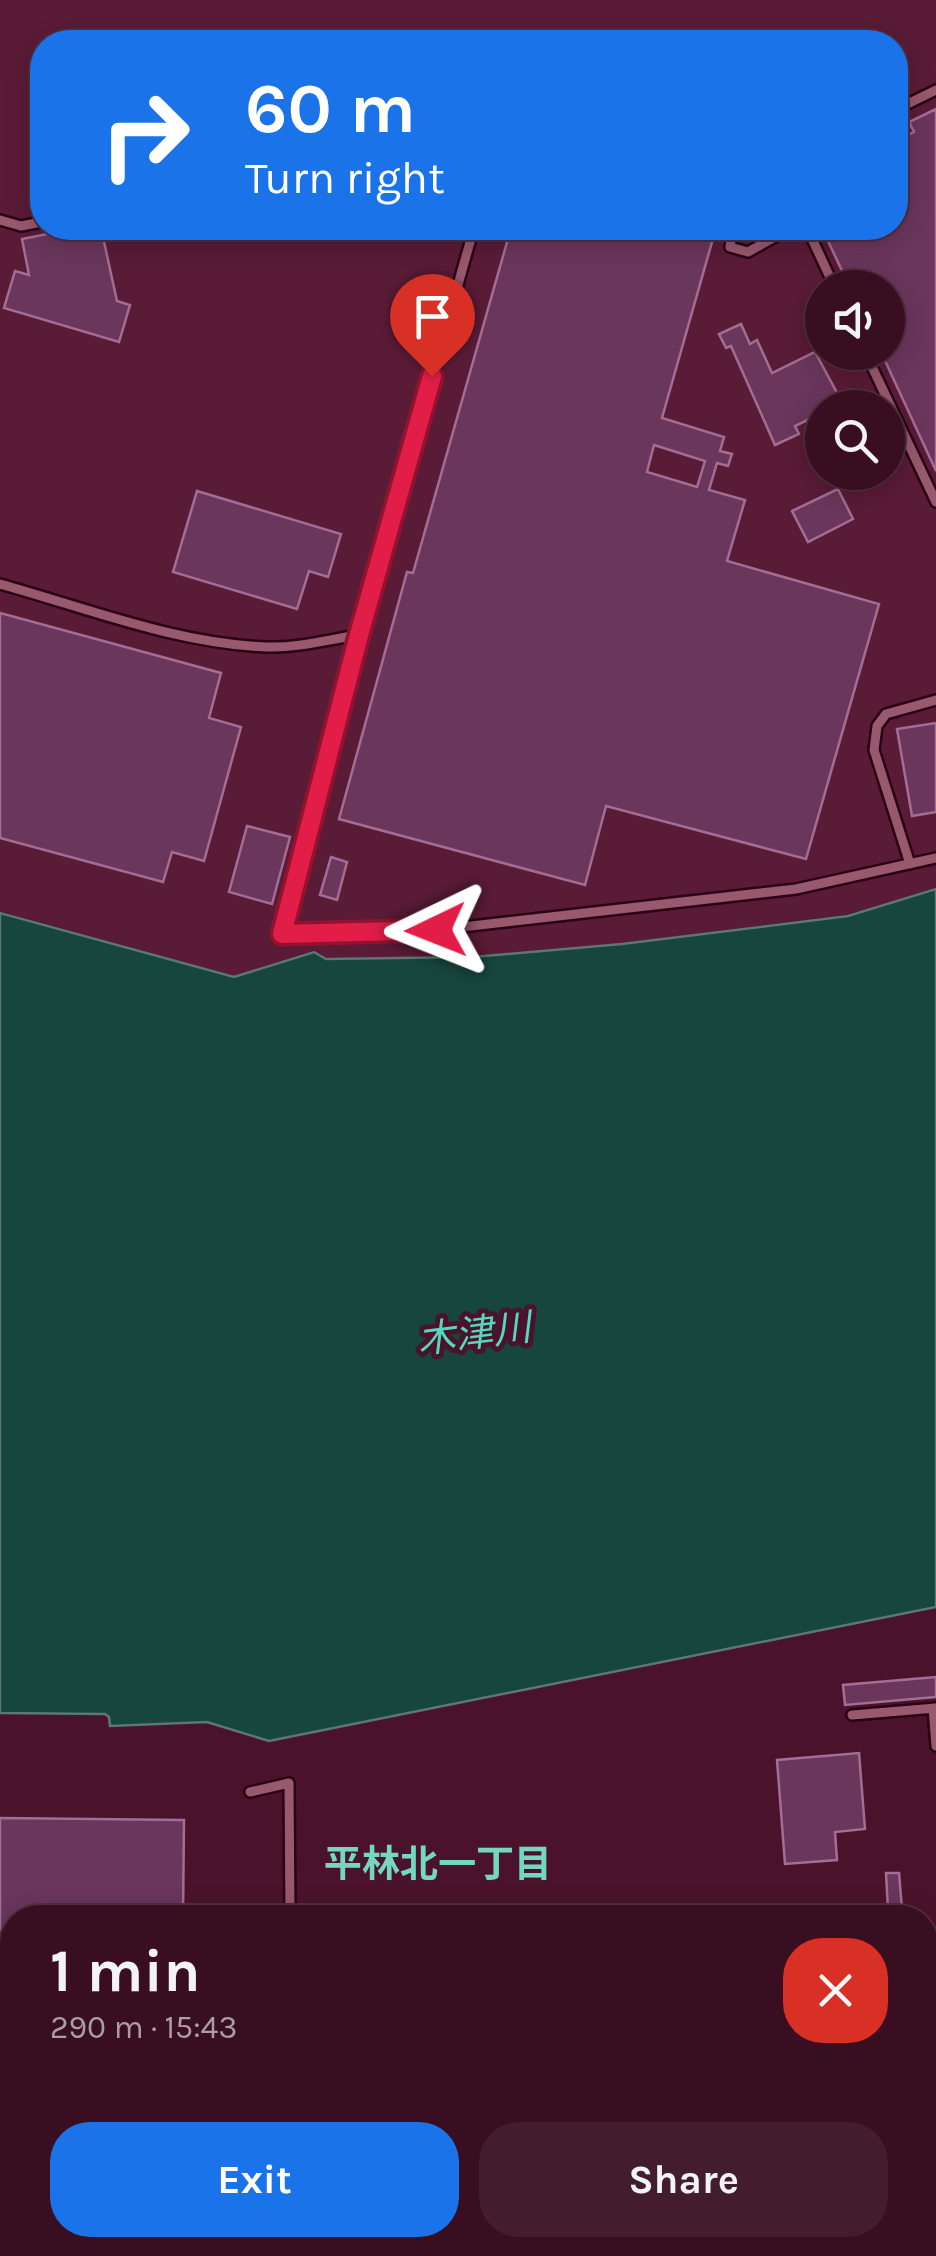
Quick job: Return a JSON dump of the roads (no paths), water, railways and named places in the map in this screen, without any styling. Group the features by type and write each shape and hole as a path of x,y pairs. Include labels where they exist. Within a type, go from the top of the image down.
{"lane":[{"path":"908,104 936,90"},
{"path":"0,220 30,224"},
{"path":"471,240 359,635 282,934 436,930 796,889 936,858"},
{"path":"731,240 730,247 748,252 770,240"},
{"path":"812,240 826,270"},
{"path":"874,370 936,502"},
{"path":"0,584 176,634 248,646 273,647 359,635"},
{"path":"910,864 874,750 877,726 886,714 936,700"},
{"path":"852,1715 935,1708 936,1746"},
{"path":"250,1792 289,1784 290,1905"}],"water":[{"name":"木津川","path":"936,889 936,1607 269,1741 207,1722 110,1726 105,1714 0,1713 0,913 234,977 314,952 326,959 473,957 622,944 848,916"}],"district":[{"name":"平林北一丁目","path":"438,1864"}]}
